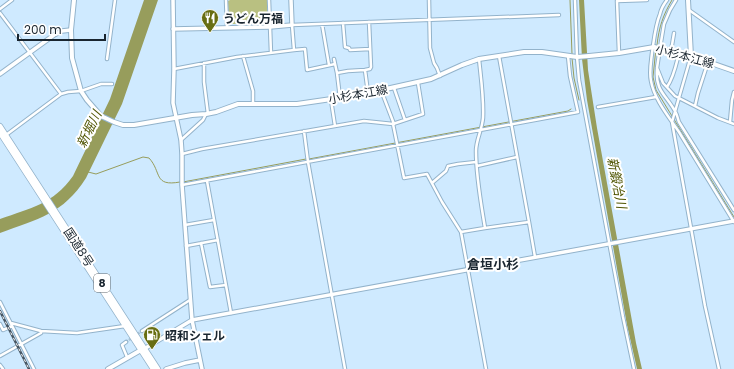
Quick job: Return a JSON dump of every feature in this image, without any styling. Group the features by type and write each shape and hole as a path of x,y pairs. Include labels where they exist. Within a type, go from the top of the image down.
{"highway":[{"name":"国道8号","path":"0,126 2,136 143,349 153,369"},
{"name":"国道8号","path":"57,218 125,326 158,369"}],"main road":[{"name":"小杉本江線","path":"74,0 71,30 72,58 81,91 101,116 123,125 134,125 192,115 207,114 216,112 234,104 242,103 297,104 331,100 431,80 462,65 479,59 524,52 589,56 656,48 691,56 734,70"},
{"path":"688,0 691,56"},
{"path":"108,369 143,349"}],"street":[{"path":"0,9 12,0"},
{"path":"108,59 115,0"},
{"path":"173,0 173,103 181,140 182,185 192,320 202,369"},
{"path":"226,0 227,27"},
{"path":"269,0 271,53"},
{"path":"291,0 294,50"},
{"path":"429,0 430,48 434,63 440,76"},
{"path":"574,0 579,80 634,369"},
{"path":"619,53 617,1 647,0"},
{"path":"667,0 660,11 657,21 656,77 661,92 675,112 679,122 734,210"},
{"path":"143,349 192,320 610,243 734,222 656,97 650,80 656,48 664,24 676,0"},
{"path":"689,10 734,42"},
{"path":"0,12 61,94"},
{"path":"173,29 270,27 559,15"},
{"path":"337,73 370,69 369,22"},
{"path":"343,23 345,47 349,48 350,50 370,49"},
{"path":"322,24 329,65"},
{"path":"0,74 54,35 62,31 71,30"},
{"path":"671,51 674,33"},
{"path":"174,69 243,56 305,49 307,70 335,64"},
{"path":"667,87 671,80 679,53"},
{"path":"182,185 578,112 570,76 568,55"},
{"path":"243,56 253,91 253,104"},
{"path":"499,56 535,257"},
{"path":"691,56 672,122 705,306 719,369"},
{"path":"334,59 340,98"},
{"path":"479,59 483,120 477,140 476,162 485,228"},
{"path":"696,106 698,92 708,61"},
{"path":"181,140 204,120 207,114 204,63"},
{"path":"657,68 663,83 675,96 718,118 734,124"},
{"path":"366,70 368,93"},
{"path":"182,154 202,149 364,121 394,124 423,114 418,83"},
{"path":"2,136 61,94 81,91 101,84 112,84"},
{"path":"394,88 405,120"},
{"path":"382,90 394,124 404,178 427,174 442,202 461,232 486,369"},
{"path":"730,122 734,92"},
{"path":"598,107 656,97"},
{"path":"331,100 336,126"},
{"path":"304,131 308,162 346,369"},
{"path":"477,166 517,157"},
{"path":"432,183 446,171 448,166 476,162"},
{"path":"207,181 231,313"},
{"path":"185,225 214,220"},
{"path":"461,232 529,222"},
{"path":"186,246 218,240"},
{"path":"201,243 210,287 226,285"},
{"path":"142,331 190,300"},
{"path":"0,302 34,369"},
{"path":"0,324 3,330 11,324"},
{"path":"11,324 41,331 77,333 125,326"},
{"path":"0,356 41,333 41,331"},
{"path":"126,342 122,345 128,357"},
{"path":"166,369 185,362 200,360"},
{"path":"115,364 118,369"},
{"path":"0,365 3,369"}],"shaded area":[{"path":"144,0 158,0 122,104 86,178 68,200 59,208 38,219 0,233 0,219 41,204 58,193 73,176 110,99"},
{"path":"267,0 268,23 229,24 228,1"},
{"path":"579,0 584,0 588,70 597,128 642,369 637,369 627,325 587,100 582,59"}],"waterway":[{"path":"570,0 572,54"},
{"path":"657,45 662,21 672,0"},
{"path":"656,48 653,77 656,90 734,217"},
{"path":"572,58 574,78 579,100"},
{"path":"309,159 568,111 571,109"},
{"path":"88,172 96,174 143,157 149,158 162,180 171,183 180,182"},
{"path":"183,182 306,159"}],"tunnel":[{"path":"126,342 142,331"}],"railway":[{"path":"0,311 29,369"}],"place":[{"name":"うどん万福","path":"210,33"},
{"name":"昭和シェル","path":"152,350"}],"district":[{"name":"倉垣小杉","path":"493,264"}],"water label":[{"name":"新堀川","path":"89,129"},
{"name":"新鍛冶川","path":"617,183"}]}
